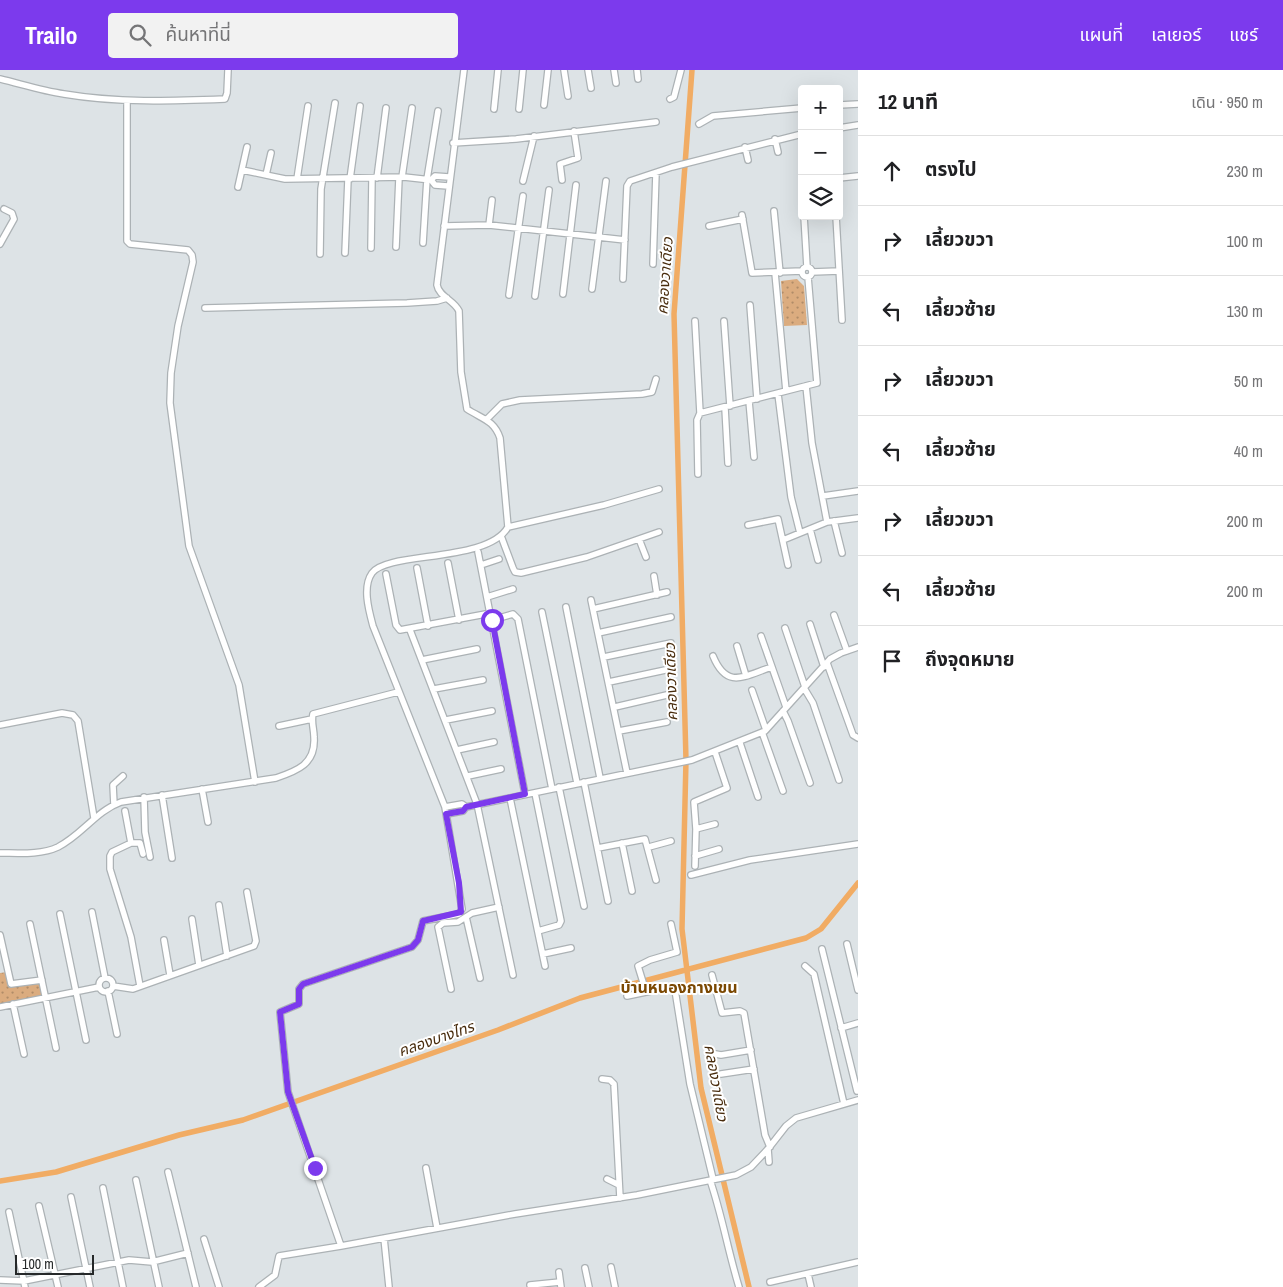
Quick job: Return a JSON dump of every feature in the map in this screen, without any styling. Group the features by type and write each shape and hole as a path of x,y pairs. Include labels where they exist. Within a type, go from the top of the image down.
{"street":[{"path":"0,79 63,94 127,101 225,98 228,94 228,70"},
{"path":"464,70 453,143 437,285 441,294 456,305 458,311 467,409 487,419 497,428 500,438 508,528"},
{"path":"494,109 498,70"},
{"path":"519,109 523,70"},
{"path":"544,105 548,70"},
{"path":"564,70 568,96"},
{"path":"588,70 591,88"},
{"path":"614,70 616,83"},
{"path":"637,70 638,79"},
{"path":"670,100 674,97 681,70"},
{"path":"127,101 127,241 130,244 188,250 194,262 178,326 171,373 170,404 189,546 239,685 255,782"},
{"path":"320,254 323,179 335,103"},
{"path":"843,105 858,104"},
{"path":"297,179 308,106"},
{"path":"345,253 349,179 360,106"},
{"path":"371,248 375,178 386,108"},
{"path":"396,247 400,178 412,108"},
{"path":"699,124 713,116 798,108"},
{"path":"423,243 438,111"},
{"path":"453,143 656,122"},
{"path":"843,128 858,126"},
{"path":"562,180 560,164 578,158 574,131"},
{"path":"623,279 627,186 630,181 672,167 774,139 798,135"},
{"path":"523,181 534,136"},
{"path":"774,139 778,152"},
{"path":"238,187 247,147"},
{"path":"745,147 748,160"},
{"path":"266,175 272,153"},
{"path":"242,170 297,179 400,178 429,180 435,185 448,186"},
{"path":"653,264 656,173"},
{"path":"429,180 435,176 449,177"},
{"path":"843,178 858,176"},
{"path":"592,289 606,181"},
{"path":"563,294 576,185"},
{"path":"535,296 549,190"},
{"path":"509,295 522,196"},
{"path":"489,225 492,200"},
{"path":"0,244 14,219 12,213 4,209"},
{"path":"774,211 786,391"},
{"path":"709,226 743,217 752,274 839,271"},
{"path":"700,413 817,383 804,220"},
{"path":"836,220 842,320"},
{"path":"444,226 489,225 625,240"},
{"path":"205,308 407,303 437,301 447,298"},
{"path":"750,305 757,399"},
{"path":"695,321 700,413 697,420 698,474"},
{"path":"724,321 728,407 728,463"},
{"path":"487,419 502,404 520,400 652,392 656,379"},
{"path":"806,386 812,443 827,522"},
{"path":"778,394 791,496 800,533"},
{"path":"749,401 754,457"},
{"path":"341,1246 289,1093 279,1015 282,1011 296,1006 299,1001 299,989 303,984 412,947 418,940 423,921 461,912 459,883 445,807 398,692 369,612 367,597 372,572 380,567 464,552 501,536 508,528 604,506 660,489"},
{"path":"823,496 858,491"},
{"path":"748,525 777,518 788,564"},
{"path":"783,540 827,522 858,518"},
{"path":"834,521 842,552"},
{"path":"810,529 818,560"},
{"path":"501,536 515,572 521,573 587,558 659,532"},
{"path":"639,539 646,557"},
{"path":"478,552 525,794"},
{"path":"481,565 499,559"},
{"path":"448,563 459,620"},
{"path":"417,568 428,626"},
{"path":"386,574 398,628 404,631 459,620 513,614 518,619 552,789"},
{"path":"654,576 658,595"},
{"path":"487,597 512,589"},
{"path":"593,608 667,592"},
{"path":"591,600 615,706 627,773"},
{"path":"566,607 600,778"},
{"path":"542,612 577,783"},
{"path":"834,615 847,651"},
{"path":"598,633 671,617"},
{"path":"810,624 825,665 832,672 853,735 858,738"},
{"path":"785,628 839,780"},
{"path":"410,630 468,776 477,804 513,975"},
{"path":"761,636 810,783"},
{"path":"604,657 671,643"},
{"path":"737,646 746,676"},
{"path":"446,814 463,811 466,807 477,804 692,760 740,743 764,731 835,656 856,647 858,655"},
{"path":"422,660 478,649"},
{"path":"713,656 719,669 726,676 738,678 772,667"},
{"path":"609,682 670,669"},
{"path":"434,689 484,680"},
{"path":"752,690 783,791"},
{"path":"0,853 31,853 56,848 114,804 144,797 255,782 299,771 307,764 314,747 313,714 318,711 398,692"},
{"path":"615,706 671,694"},
{"path":"446,720 492,711"},
{"path":"0,725 62,713 73,715 78,721 94,818"},
{"path":"279,726 312,719"},
{"path":"619,731 667,722"},
{"path":"457,750 494,742"},
{"path":"740,743 758,797"},
{"path":"694,866 695,800 727,788 715,752"},
{"path":"468,776 501,769"},
{"path":"114,804 112,785 123,776"},
{"path":"584,782 608,901"},
{"path":"559,787 584,906"},
{"path":"202,789 208,822"},
{"path":"535,793 561,921 559,925 538,931"},
{"path":"162,795 172,858"},
{"path":"144,797 145,832 150,857"},
{"path":"510,798 546,966"},
{"path":"445,807 462,804 466,807"},
{"path":"125,811 131,843"},
{"path":"696,829 714,824"},
{"path":"598,848 642,839 647,840 656,880"},
{"path":"649,847 671,841"},
{"path":"140,986 131,936 110,869 110,856 112,852 131,843 140,843 143,854"},
{"path":"622,843 632,891"},
{"path":"692,875 750,860 858,844"},
{"path":"695,856 719,849"},
{"path":"100,987 103,991 140,986 227,956 255,944 248,892"},
{"path":"219,905 227,956"},
{"path":"451,989 438,927 499,907"},
{"path":"92,912 105,978"},
{"path":"60,914 86,1040"},
{"path":"466,917 480,978"},
{"path":"192,919 199,965"},
{"path":"30,924 56,1048"},
{"path":"645,990 640,976 640,965 677,952 671,924"},
{"path":"0,935 11,984 42,980"},
{"path":"164,940 170,975"},
{"path":"847,944 858,990"},
{"path":"543,954 571,948"},
{"path":"822,949 857,1091"},
{"path":"805,966 814,974 844,1104"},
{"path":"712,975 722,1013 740,1011 744,1013 765,1135 769,1148 769,1162"},
{"path":"100,987 99,983 105,978"},
{"path":"105,978 112,980 111,989 117,1034"},
{"path":"0,1007 76,990 100,987"},
{"path":"627,996 645,990 670,987 675,990 690,1084 722,1215 728,1252 739,1287"},
{"path":"13,1004 24,1054"},
{"path":"841,1028 858,1023"},
{"path":"710,1054 721,1055 751,1050"},
{"path":"721,1074 754,1070"},
{"path":"602,1079 610,1080 614,1084 620,1198"},
{"path":"259,1287 275,1275 279,1256 620,1198 727,1176 751,1167 786,1126 796,1118 858,1100"},
{"path":"426,1168 437,1228"},
{"path":"168,1172 196,1287"},
{"path":"607,1179 619,1185"},
{"path":"136,1180 152,1262 159,1287"},
{"path":"103,1188 123,1287"},
{"path":"72,1197 90,1287"},
{"path":"40,1206 58,1287"},
{"path":"9,1212 24,1284"},
{"path":"384,1238 389,1287"},
{"path":"204,1239 219,1287"},
{"path":"0,1280 24,1284 86,1268 140,1260 152,1262 188,1253"},
{"path":"770,1282 858,1262"},
{"path":"611,1267 615,1287"},
{"path":"585,1268 589,1287"},
{"path":"530,1285 561,1284 559,1272"},
{"path":"808,1274 811,1287"},
{"path":"784,1279 786,1287"}],"shaded area":[{"path":"797,279 804,286 807,325 784,326 781,281"},
{"path":"8,972 11,984 42,977 45,998 0,1007 0,973"}],"waterway":[{"name":"คลองวาเดียว","path":"692,70 674,314 686,760 682,929 701,1088 749,1287"},
{"name":"คลองบางไทร","path":"0,1181 56,1172 179,1135 243,1120 498,1030 580,998 806,938 821,929 858,883"}],"district":[{"name":"บ้านหนองกางเขน","path":"679,987"}],"route":[{"path":"315,1168 288,1092 280,1012 299,1004 299,989 303,984 412,947 418,940 423,921 461,912 459,883 446,814 463,811 466,807 525,794 492,620"}]}
